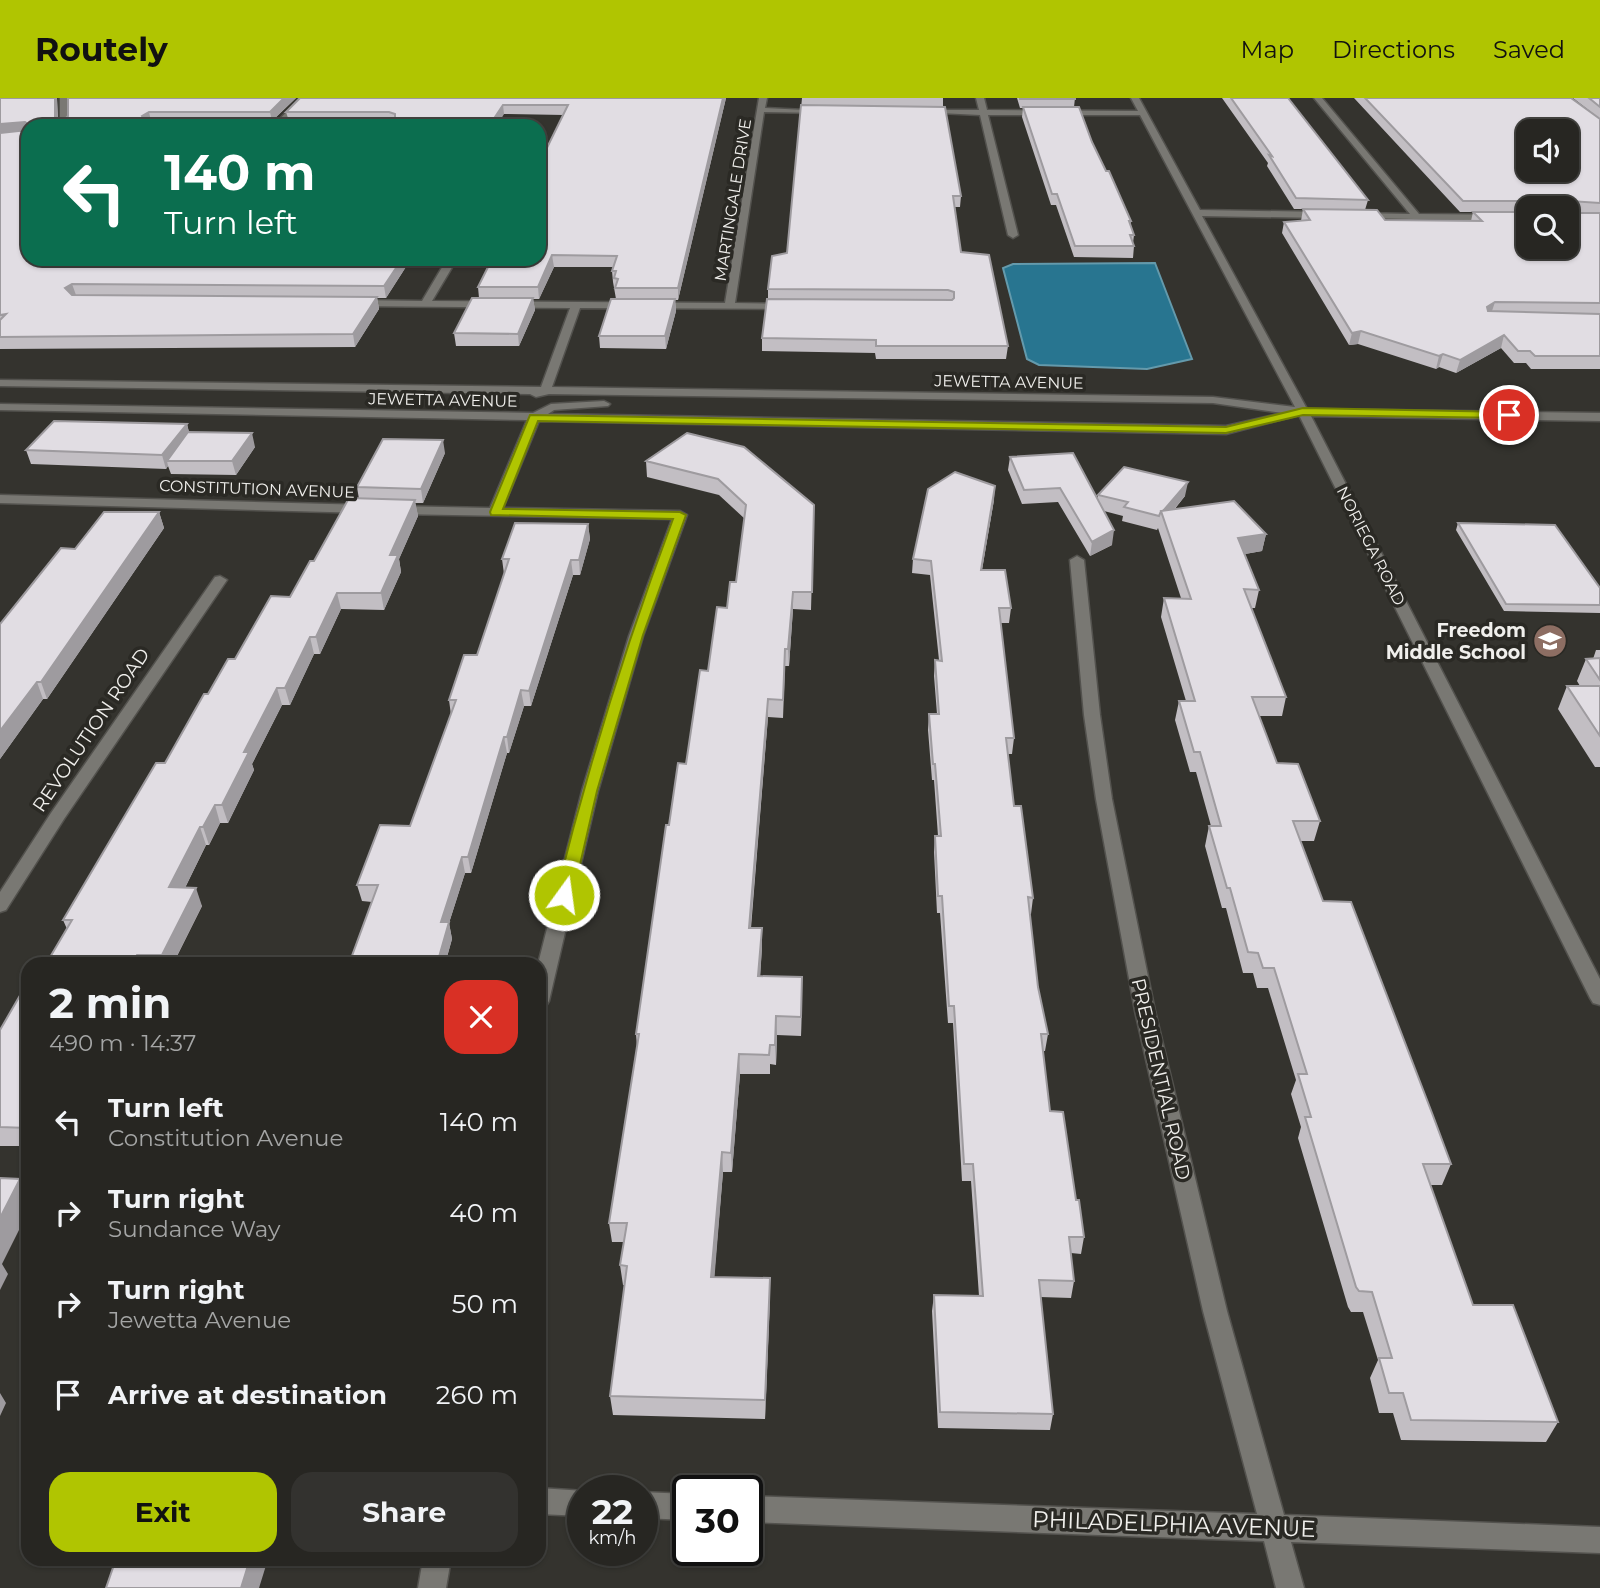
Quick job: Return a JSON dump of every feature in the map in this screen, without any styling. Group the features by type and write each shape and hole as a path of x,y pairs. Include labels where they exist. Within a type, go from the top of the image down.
{"street":[{"path":"64,98 64,119"},
{"path":"282,119 304,98"},
{"name":"MARTINGALE DRIVE","path":"730,306 763,98"},
{"path":"980,98 1013,235"},
{"name":"NORIEGA ROAD","path":"1135,98 1303,412 1600,998"},
{"path":"1318,98 1416,216"},
{"path":"761,110 831,111"},
{"path":"914,111 1143,113"},
{"path":"1197,214 1334,215"},
{"path":"1347,215 1516,218"},
{"path":"426,303 448,266"},
{"path":"342,303 798,307"},
{"path":"270,411 334,399 493,401 545,392 576,305"},
{"name":"JEWETTA AVENUE","path":"0,383 1213,400 1303,412 1600,416"},
{"path":"495,512 534,418 551,407 711,405 778,395"},
{"name":"JEWETTA AVENUE","path":"0,407 1226,430 1303,412"},
{"name":"CONSTITUTION AVENUE","path":"0,499 680,515 636,635 590,791 546,972"},
{"name":"PRESIDENTIAL ROAD","path":"1077,560 1092,715 1104,799 1144,1011 1215,1311 1290,1588"},
{"name":"REVOLUTION ROAD","path":"0,906 57,817 220,580"},
{"path":"546,1501 567,1502"},
{"name":"PHILADELPHIA AVENUE","path":"763,1510 1600,1540"},
{"path":"432,1588 436,1566"}],"water":[{"path":"1155,263 1192,359 1147,369 1039,365 1027,359 1003,268 1013,264"}],"building":[{"path":"0,98 55,98 55,118 65,119 21,119 21,122 0,124"},
{"path":"68,98 284,98 270,112 149,112 142,116 144,119 65,119 68,116"},
{"path":"300,98 723,98 678,288 615,288 618,279 614,278 616,271 612,271 617,256 552,255 538,287 478,287 488,266 546,266 546,150 568,105 503,105 494,119 144,119 395,118 395,114 389,112 286,112"},
{"path":"1075,98 1075,99 1020,99"},
{"path":"1231,98 1288,98 1368,200 1296,198 1269,155 1272,156"},
{"path":"1365,98 1571,98 1600,119 1600,203 1579,202 1579,196 1516,196 1516,201 1463,201"},
{"path":"1589,98 1600,98 1600,107"},
{"path":"801,105 945,107 961,196 953,196 961,252 989,255 1008,346 876,346 876,340 762,338 767,299 954,298 954,292 948,290 768,289 772,256 787,253"},
{"path":"1023,107 1079,107 1092,142 1106,171 1109,171 1131,221 1134,235 1130,235 1134,246 1075,246 1057,194 1052,194"},
{"path":"21,131 21,266 397,266 384,286 72,284 65,288 72,295 377,297 353,334 0,337 0,320 6,314 0,315 0,133"},
{"path":"1303,209 1377,210 1385,220 1482,221 1473,212 1516,212 1516,259 1579,259 1579,213 1600,213 1600,303 1495,302 1487,307 1488,311 1600,314 1600,356 1535,356 1530,351 1518,351 1504,335 1460,360 1361,331 1352,333 1284,222 1310,220"},
{"path":"472,298 533,298 518,334 454,333"},
{"path":"611,299 675,299 665,336 599,336"},
{"path":"54,421 187,424 162,455 26,450"},
{"path":"188,432 252,433 232,461 167,461"},
{"path":"687,433 744,447 814,505 812,592 793,592 788,649 785,649 783,700 768,699 749,928 762,928 758,976 802,977 801,1017 776,1016 775,1045 770,1045 769,1055 739,1054 731,1153 722,1152 711,1277 770,1278 765,1400 610,1396 627,1266 620,1265 627,1223 609,1223 639,1034 636,1034 666,825 669,825 678,763 686,764 700,670 708,671 717,607 727,608 730,582 736,582 746,505 718,479 646,461"},
{"path":"383,439 443,440 421,489 357,487"},
{"path":"1073,453 1114,530 1092,542 1060,488 1024,490 1010,457"},
{"path":"1124,467 1188,482 1159,516 1124,507 1128,502 1098,495"},
{"path":"955,472 995,486 981,570 1005,570 1011,608 999,608 1014,738 1006,738 1014,806 1021,806 1033,898 1028,897 1038,987 1048,1034 1041,1034 1050,1111 1063,1112 1084,1237 1069,1237 1074,1281 1039,1280 1053,1414 940,1412 934,1295 983,1296 973,1164 964,1164 954,1006 949,1006 942,896 938,896 935,836 941,836 929,714 939,714 935,660 942,661 931,561 913,559 928,489"},
{"path":"349,498 415,500 390,555 398,555 381,593 337,593 316,637 310,637 285,688 277,688 244,752 249,752 222,805 215,805 203,827 200,827 169,887 196,888 162,955 50,957 72,920 63,920 156,763 165,763 204,694 208,694 228,659 235,659 271,596 290,597 310,561 314,561"},
{"path":"1234,501 1266,534 1238,538 1259,590 1244,589 1286,697 1252,697 1277,763 1298,764 1320,821 1293,821 1323,901 1351,902 1451,1164 1423,1164 1473,1305 1513,1305 1558,1422 1411,1420 1403,1393 1389,1393 1379,1358 1392,1358 1372,1292 1359,1291 1356,1287 1305,1117 1311,1117 1298,1074 1307,1074 1274,968 1263,968 1258,953 1248,952 1209,826 1221,826 1200,752 1194,752 1179,701 1195,701 1164,598 1191,599 1161,511"},
{"path":"104,512 159,512 41,682 37,682 0,731 0,624 61,548 75,549"},
{"path":"515,523 588,524 579,560 571,560 529,691 521,690 507,737 504,737 468,857 462,857 441,922 449,922 439,957 352,957 378,885 357,885 380,825 410,826 456,700 449,700 464,655 477,655 509,559 502,559"},
{"path":"1458,523 1555,525 1600,588 1600,605 1506,604"},
{"path":"1600,658 1600,680 1586,659"},
{"path":"1567,686 1600,686 1600,736"},
{"path":"21,994 21,1128 0,1127 0,1030"},
{"path":"0,1178 20,1179 0,1218"},
{"path":"114,1566 248,1566 241,1588 106,1588"}],"place":[{"name":"Freedom Middle School","path":"1550,641"}],"route":[{"path":"564,895 590,791 636,635 680,515 495,512 534,418 1226,430 1303,412 1509,415"}]}
